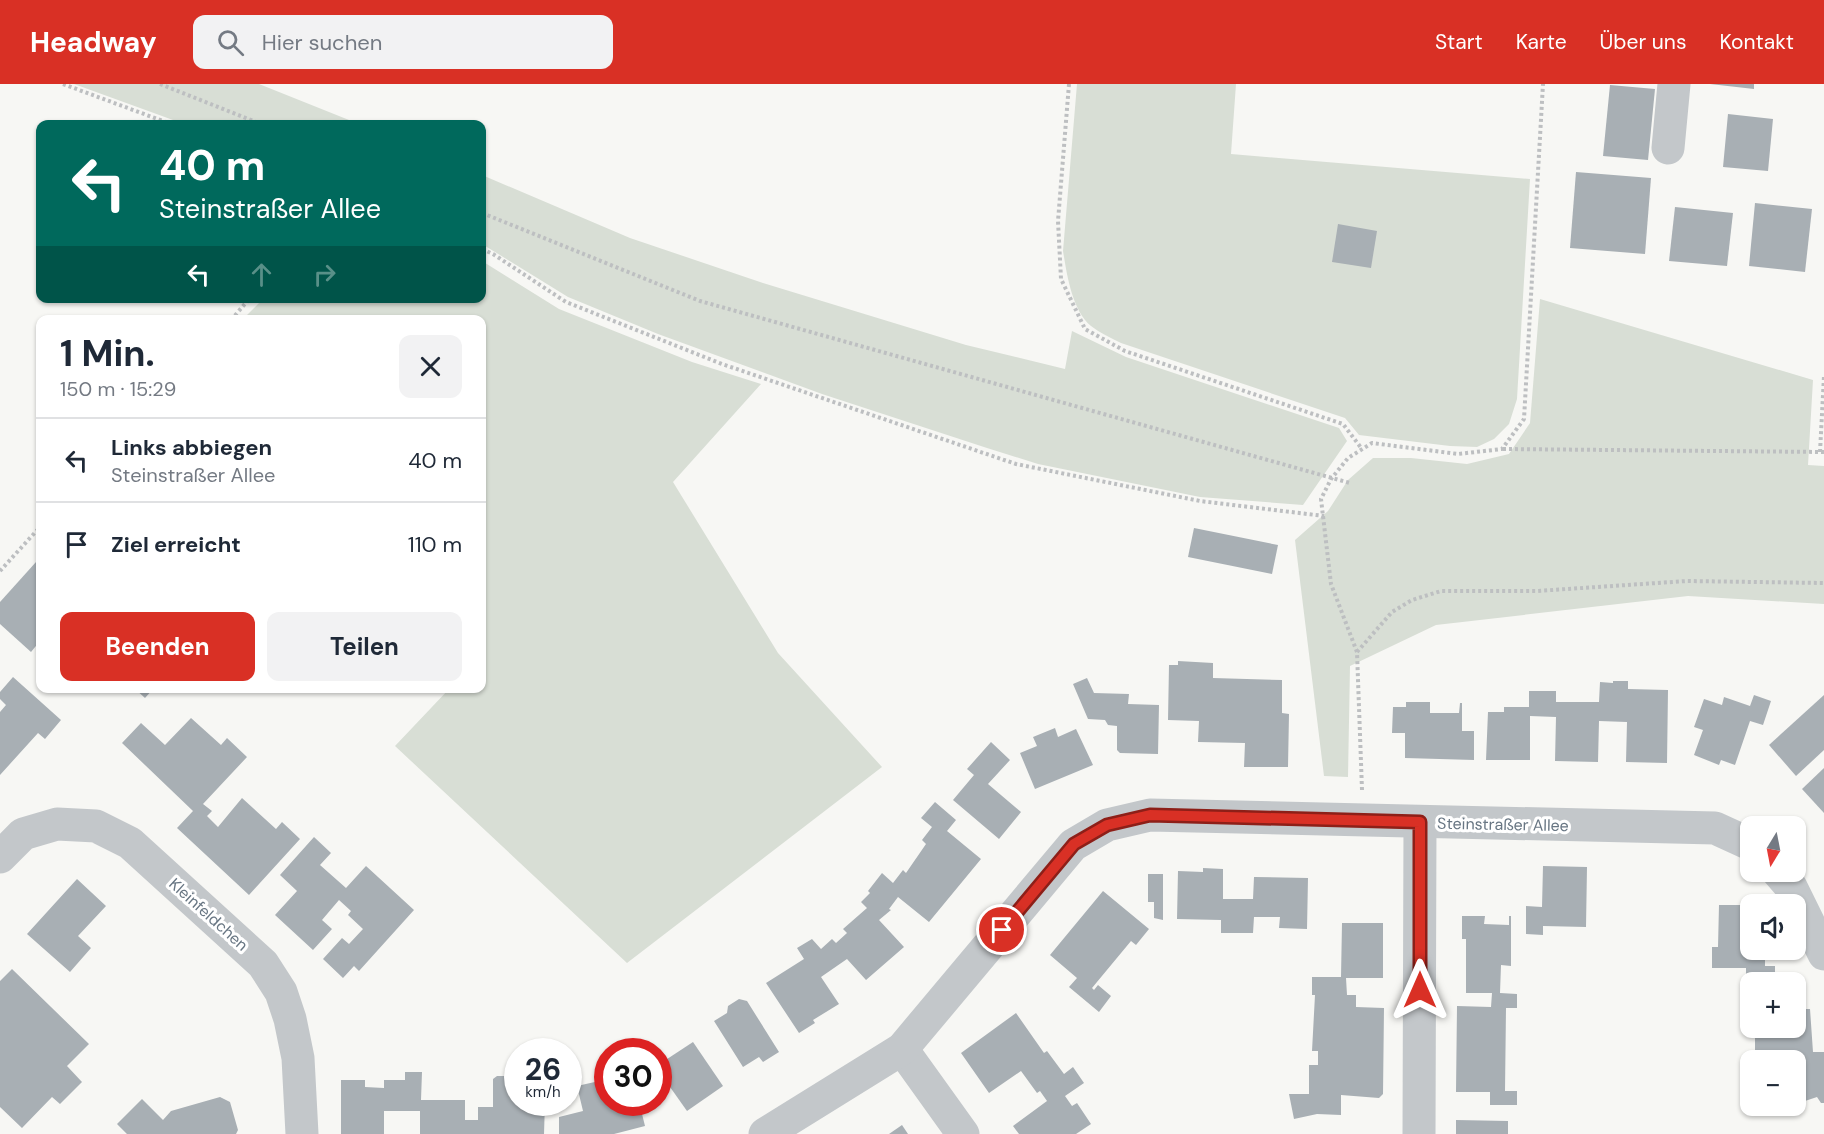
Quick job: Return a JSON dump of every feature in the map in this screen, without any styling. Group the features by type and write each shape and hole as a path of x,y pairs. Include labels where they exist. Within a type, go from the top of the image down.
{"street":[{"path":"1668,148 1674,84"},
{"name":"Steinstraßer Allee","path":"765,1134 902,1049 1074,844 1107,825 1150,815 1715,828 1740,839"},
{"path":"1419,1134 1420,822"},
{"name":"Kleinfeldchen","path":"0,857 23,834 57,824 96,825 130,843 264,964 281,992 290,1019 298,1058 302,1134"},
{"path":"1787,882 1824,954"},
{"path":"902,1049 963,1134"}],"path":[{"path":"63,84 160,120"},
{"path":"160,84 251,120"},
{"path":"1069,84 1058,221 1061,279 1085,329 1125,351 1343,424 1362,449"},
{"path":"1502,448 1524,419 1543,84"},
{"path":"486,215 700,301 1350,483"},
{"path":"486,251 566,302 722,364 1016,464 1200,501 1324,516"},
{"path":"235,315 246,303"},
{"path":"1363,821 1357,652 1331,584 1322,499 1331,479 1348,458 1372,443 1458,454 1502,448 1822,452 1824,376"},
{"path":"0,571 36,531"},
{"path":"1357,652 1392,612 1413,600 1441,591 1537,591 1687,581 1824,583"}],"shaded area":[{"path":"74,84 259,84 349,120 173,120"},
{"path":"1077,84 1236,84 1231,154 1530,179 1517,399 1509,424 1494,439 1477,447 1359,435 1345,418 1121,343 1091,326 1075,302 1063,251"},
{"path":"486,177 630,238 763,283 966,345 1065,369 1072,331 1126,357 1339,428 1347,441 1303,505 1200,497 1038,464 987,448 822,394 658,334 568,297 486,246"},
{"path":"486,263 559,309 692,362 761,384 673,482 778,653 882,767 627,963 395,746 445,693 486,693 486,315 247,315 259,303 486,303"},
{"path":"1540,299 1813,380 1808,465 1824,466 1824,604 1688,596 1436,625 1350,666 1348,777 1324,776 1295,540 1328,511 1348,480 1373,458 1411,458 1467,464 1509,454 1530,423"}],"building":[{"path":"1710,84 1754,84 1754,89"},
{"path":"1610,85 1655,89 1648,160 1603,156"},
{"path":"1728,114 1773,119 1768,171 1723,167"},
{"path":"1576,172 1651,178 1645,254 1570,248"},
{"path":"1755,203 1812,209 1805,272 1749,266"},
{"path":"1675,207 1733,213 1727,266 1669,261"},
{"path":"1338,224 1377,231 1371,268 1332,262"},
{"path":"1194,528 1278,545 1272,574 1188,557"},
{"path":"36,562 36,646 31,652 0,624 0,602"},
{"path":"1178,661 1213,663 1213,678 1282,680 1282,713 1289,714 1288,767 1244,767 1245,743 1198,742 1199,721 1168,720 1169,665 1178,665"},
{"path":"13,677 61,720 45,739 38,733 0,775 0,712 6,705 0,699 0,692"},
{"path":"1087,678 1094,693 1129,694 1128,704 1159,705 1158,754 1120,753 1117,750 1117,726 1108,725 1105,720 1088,719 1073,684"},
{"path":"1613,681 1628,681 1628,689 1668,690 1667,763 1626,762 1627,722 1599,721 1598,762 1555,761 1556,717 1530,716 1530,760 1486,760 1488,712 1504,712 1504,707 1529,707 1529,691 1556,691 1556,702 1599,702 1600,682 1613,683"},
{"path":"140,693 150,693 145,698"},
{"path":"1754,695 1771,701 1763,725 1750,721 1735,765 1721,760 1719,765 1694,755 1703,730 1694,727 1704,699 1722,705 1724,697 1750,706"},
{"path":"1824,695 1824,750 1796,776 1769,745"},
{"path":"1406,702 1430,702 1430,713 1459,713 1460,703 1462,703 1462,731 1474,731 1474,760 1405,758 1405,733 1392,733 1393,707 1406,707"},
{"path":"191,718 221,745 227,738 247,757 203,804 212,811 207,816 218,827 242,798 276,829 282,822 300,839 249,895 177,828 193,811 122,743 141,723 165,745"},
{"path":"1055,728 1058,737 1076,729 1093,765 1035,789 1020,753 1037,746 1033,737"},
{"path":"991,742 1010,760 988,784 1021,812 999,839 953,800 974,775 967,769"},
{"path":"1824,768 1824,813 1802,789"},
{"path":"935,802 956,820 947,831 981,859 929,922 898,897 889,909 891,910 879,920 904,947 866,980 847,959 821,977 839,1004 813,1020 815,1023 799,1033 766,983 804,959 797,948 812,939 821,949 832,939 836,943 847,933 843,929 867,908 861,902 870,893 868,891 882,873 893,883 903,870 906,873 926,844 922,840 932,827 921,818"},
{"path":"314,837 331,853 320,865 346,888 366,866 414,910 359,971 354,966 343,978 323,959 342,938 349,944 363,929 348,915 351,911 339,900 322,920 332,929 313,950 275,915 297,891 280,875"},
{"path":"1543,866 1587,867 1586,927 1543,926 1543,935 1526,934 1526,906 1542,907"},
{"path":"1203,868 1223,869 1223,899 1253,899 1254,877 1308,878 1307,929 1279,928 1280,917 1254,917 1253,933 1221,933 1221,920 1177,919 1178,871 1203,872"},
{"path":"1148,874 1163,874 1163,920 1154,918 1154,902 1148,902"},
{"path":"77,879 106,906 78,936 91,948 70,972 27,934"},
{"path":"1103,891 1149,929 1136,945 1131,941 1092,988 1094,990 1098,985 1111,996 1099,1012 1069,987 1077,978 1050,955"},
{"path":"1719,905 1740,905 1740,960 1765,960 1765,966 1775,966 1775,972 1746,972 1746,968 1712,968 1712,947 1718,947"},
{"path":"1462,916 1485,916 1484,924 1509,925 1509,916 1511,916 1511,966 1501,965 1500,993 1517,994 1517,1008 1506,1008 1505,1091 1517,1091 1517,1105 1490,1105 1490,1092 1456,1092 1457,1006 1491,1007 1492,993 1466,993 1466,939 1462,939"},
{"path":"1342,923 1383,923 1383,978 1346,978 1347,995 1356,995 1356,1007 1384,1008 1383,1094 1379,1098 1341,1095 1341,1115 1317,1114 1294,1119 1289,1094 1309,1094 1309,1065 1318,1065 1318,1051 1312,1051 1315,995 1312,995 1312,977 1341,977"},
{"path":"12,969 89,1044 67,1066 82,1082 60,1104 52,1097 22,1128 0,1107 0,981"},
{"path":"739,999 747,1001 779,1052 763,1062 759,1057 743,1067 714,1021 727,1013 728,1006"},
{"path":"1806,1009 1810,1009 1813,1052 1824,1052 1824,1103 1821,1103 1817,1097 1806,1101 1806,1050 1755,1050 1755,1038 1806,1038"},
{"path":"1016,1013 1044,1053 1047,1051 1064,1074 1073,1067 1084,1083 1065,1096 1072,1106 1077,1103 1091,1124 1076,1134 1019,1134 1013,1126 1047,1101 1040,1091 1037,1093 1021,1071 989,1093 961,1053"},
{"path":"693,1042 723,1086 687,1111 672,1090 672,1056"},
{"path":"405,1072 422,1072 421,1100 465,1100 465,1120 478,1120 478,1107 493,1107 493,1079 497,1076 504,1076 504,1116 545,1116 544,1134 420,1134 420,1111 384,1111 384,1134 341,1134 341,1080 365,1080 365,1087 384,1088 384,1080 405,1080"},
{"path":"594,1082 594,1116 642,1116 645,1126 614,1134 559,1134 559,1117 582,1116 582,1085"},
{"path":"220,1097 230,1102 238,1130 236,1134 127,1134 117,1124 142,1099 163,1120 171,1111"},
{"path":"1456,1120 1508,1121 1508,1134 1456,1134"},
{"path":"902,1125 908,1134 889,1134"}],"route":[{"path":"1002,930 1074,844 1107,825 1150,815 1420,822 1420,990"}]}
